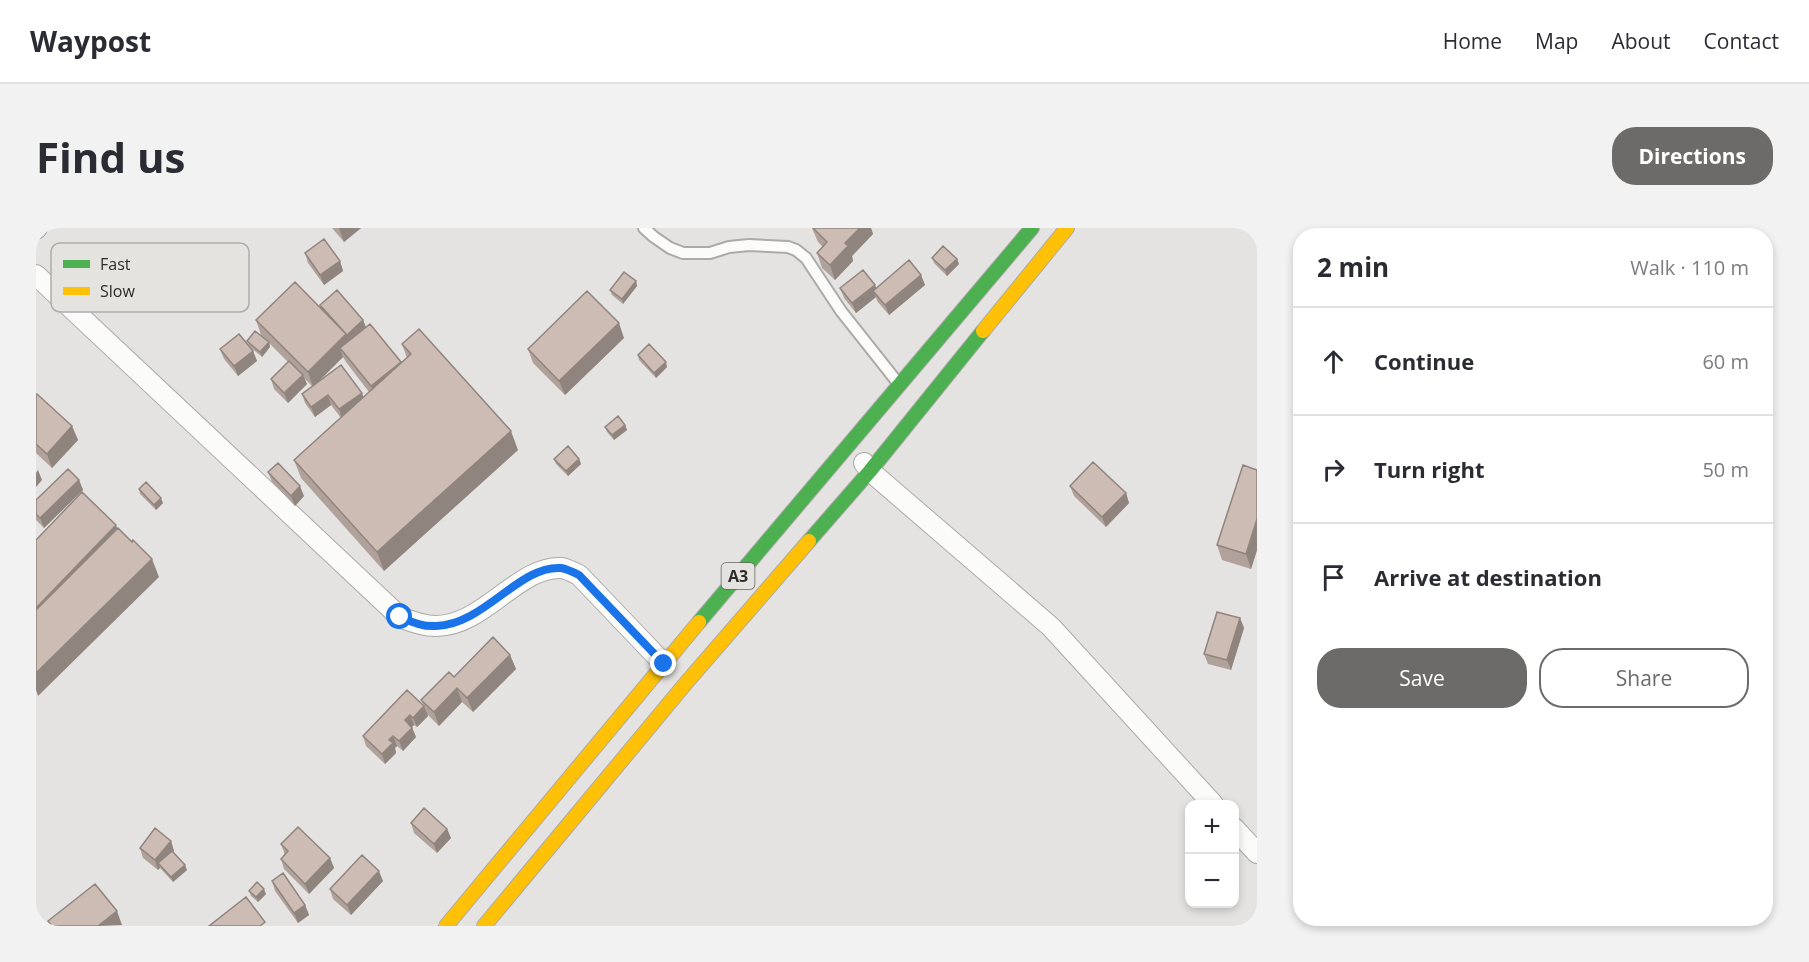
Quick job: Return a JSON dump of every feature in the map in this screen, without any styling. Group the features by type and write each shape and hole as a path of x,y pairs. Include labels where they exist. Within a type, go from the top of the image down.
{"highway":[{"name":"A3","path":"484,926 591,774 664,664 1032,228"},
{"name":"A3","path":"446,926 591,774 686,683 870,471 1054,237 1067,228"}],"street":[{"path":"36,275 51,289"},
{"path":"75,312 400,617 418,625 437,626 456,622 479,612 534,574 548,569 564,568 579,575 664,664"},
{"path":"849,444 870,471 1051,627 1209,800"},
{"path":"1239,833 1257,853"}],"lane":[{"path":"644,228 662,243 683,253 710,253 729,247 749,245 788,247 796,250 806,258 841,311 900,386"}],"building":[{"path":"813,228 860,228 845,243 848,246 830,265 817,253 827,242"},
{"path":"324,239 340,261 320,275 305,253"},
{"path":"943,246 957,259 945,270 932,258"},
{"path":"909,260 921,275 885,305 873,291"},
{"path":"863,270 875,285 852,303 840,288"},
{"path":"624,272 636,281 622,299 610,290"},
{"path":"295,282 346,334 308,372 256,320"},
{"path":"337,290 363,320 347,335 320,305"},
{"path":"587,291 619,323 559,381 528,349"},
{"path":"370,324 401,362 371,386 340,348"},
{"path":"419,329 511,431 377,552 294,460 411,354 402,344"},
{"path":"255,331 269,342 260,352 247,341"},
{"path":"239,334 253,351 234,366 220,349"},
{"path":"649,344 666,362 654,373 638,355"},
{"path":"289,361 303,375 284,393 271,379"},
{"path":"341,365 362,393 339,409 328,395 311,407 302,394"},
{"path":"37,394 72,426 47,454 36,444"},
{"path":"618,416 625,425 612,435 605,427"},
{"path":"568,446 579,459 566,471 554,459"},
{"path":"1093,462 1126,493 1102,517 1070,486"},
{"path":"278,463 300,486 291,496 268,472"},
{"path":"1243,465 1257,470 1257,519 1246,554 1217,545"},
{"path":"68,469 79,480 40,518 36,514 36,500"},
{"path":"146,482 161,498 154,505 139,489"},
{"path":"82,492 116,525 36,608 36,540"},
{"path":"118,528 152,559 36,673 36,610"},
{"path":"1217,612 1240,618 1227,660 1204,654"},
{"path":"493,637 510,655 467,698 457,688 434,712 421,700 449,672 454,677"},
{"path":"407,690 424,706 413,718 410,715 405,720 412,728 399,741 393,736 389,740 393,743 382,754 363,736"},
{"path":"424,808 447,829 434,844 411,823"},
{"path":"298,827 330,858 305,884 281,859 288,851 281,844"},
{"path":"155,828 171,841 155,860 140,848"},
{"path":"172,851 185,865 171,877 158,863"},
{"path":"362,855 379,871 347,905 330,889"},
{"path":"283,873 305,905 294,913 272,881"},
{"path":"257,882 264,889 256,897 249,891"},
{"path":"95,884 117,911 98,926 52,926 48,921"},
{"path":"246,897 265,922 260,926 209,926"}],"traffic: fast":[{"path":"699,622 1032,228"},
{"path":"809,541 870,471 983,331"}],"traffic: slow":[{"path":"983,331 1067,228"},
{"path":"484,926 686,683 809,541"},
{"path":"446,926 699,622"}],"route":[{"path":"400,617 418,625 437,626 456,622 479,612 534,574 548,569 564,568 579,575 664,664"}]}
